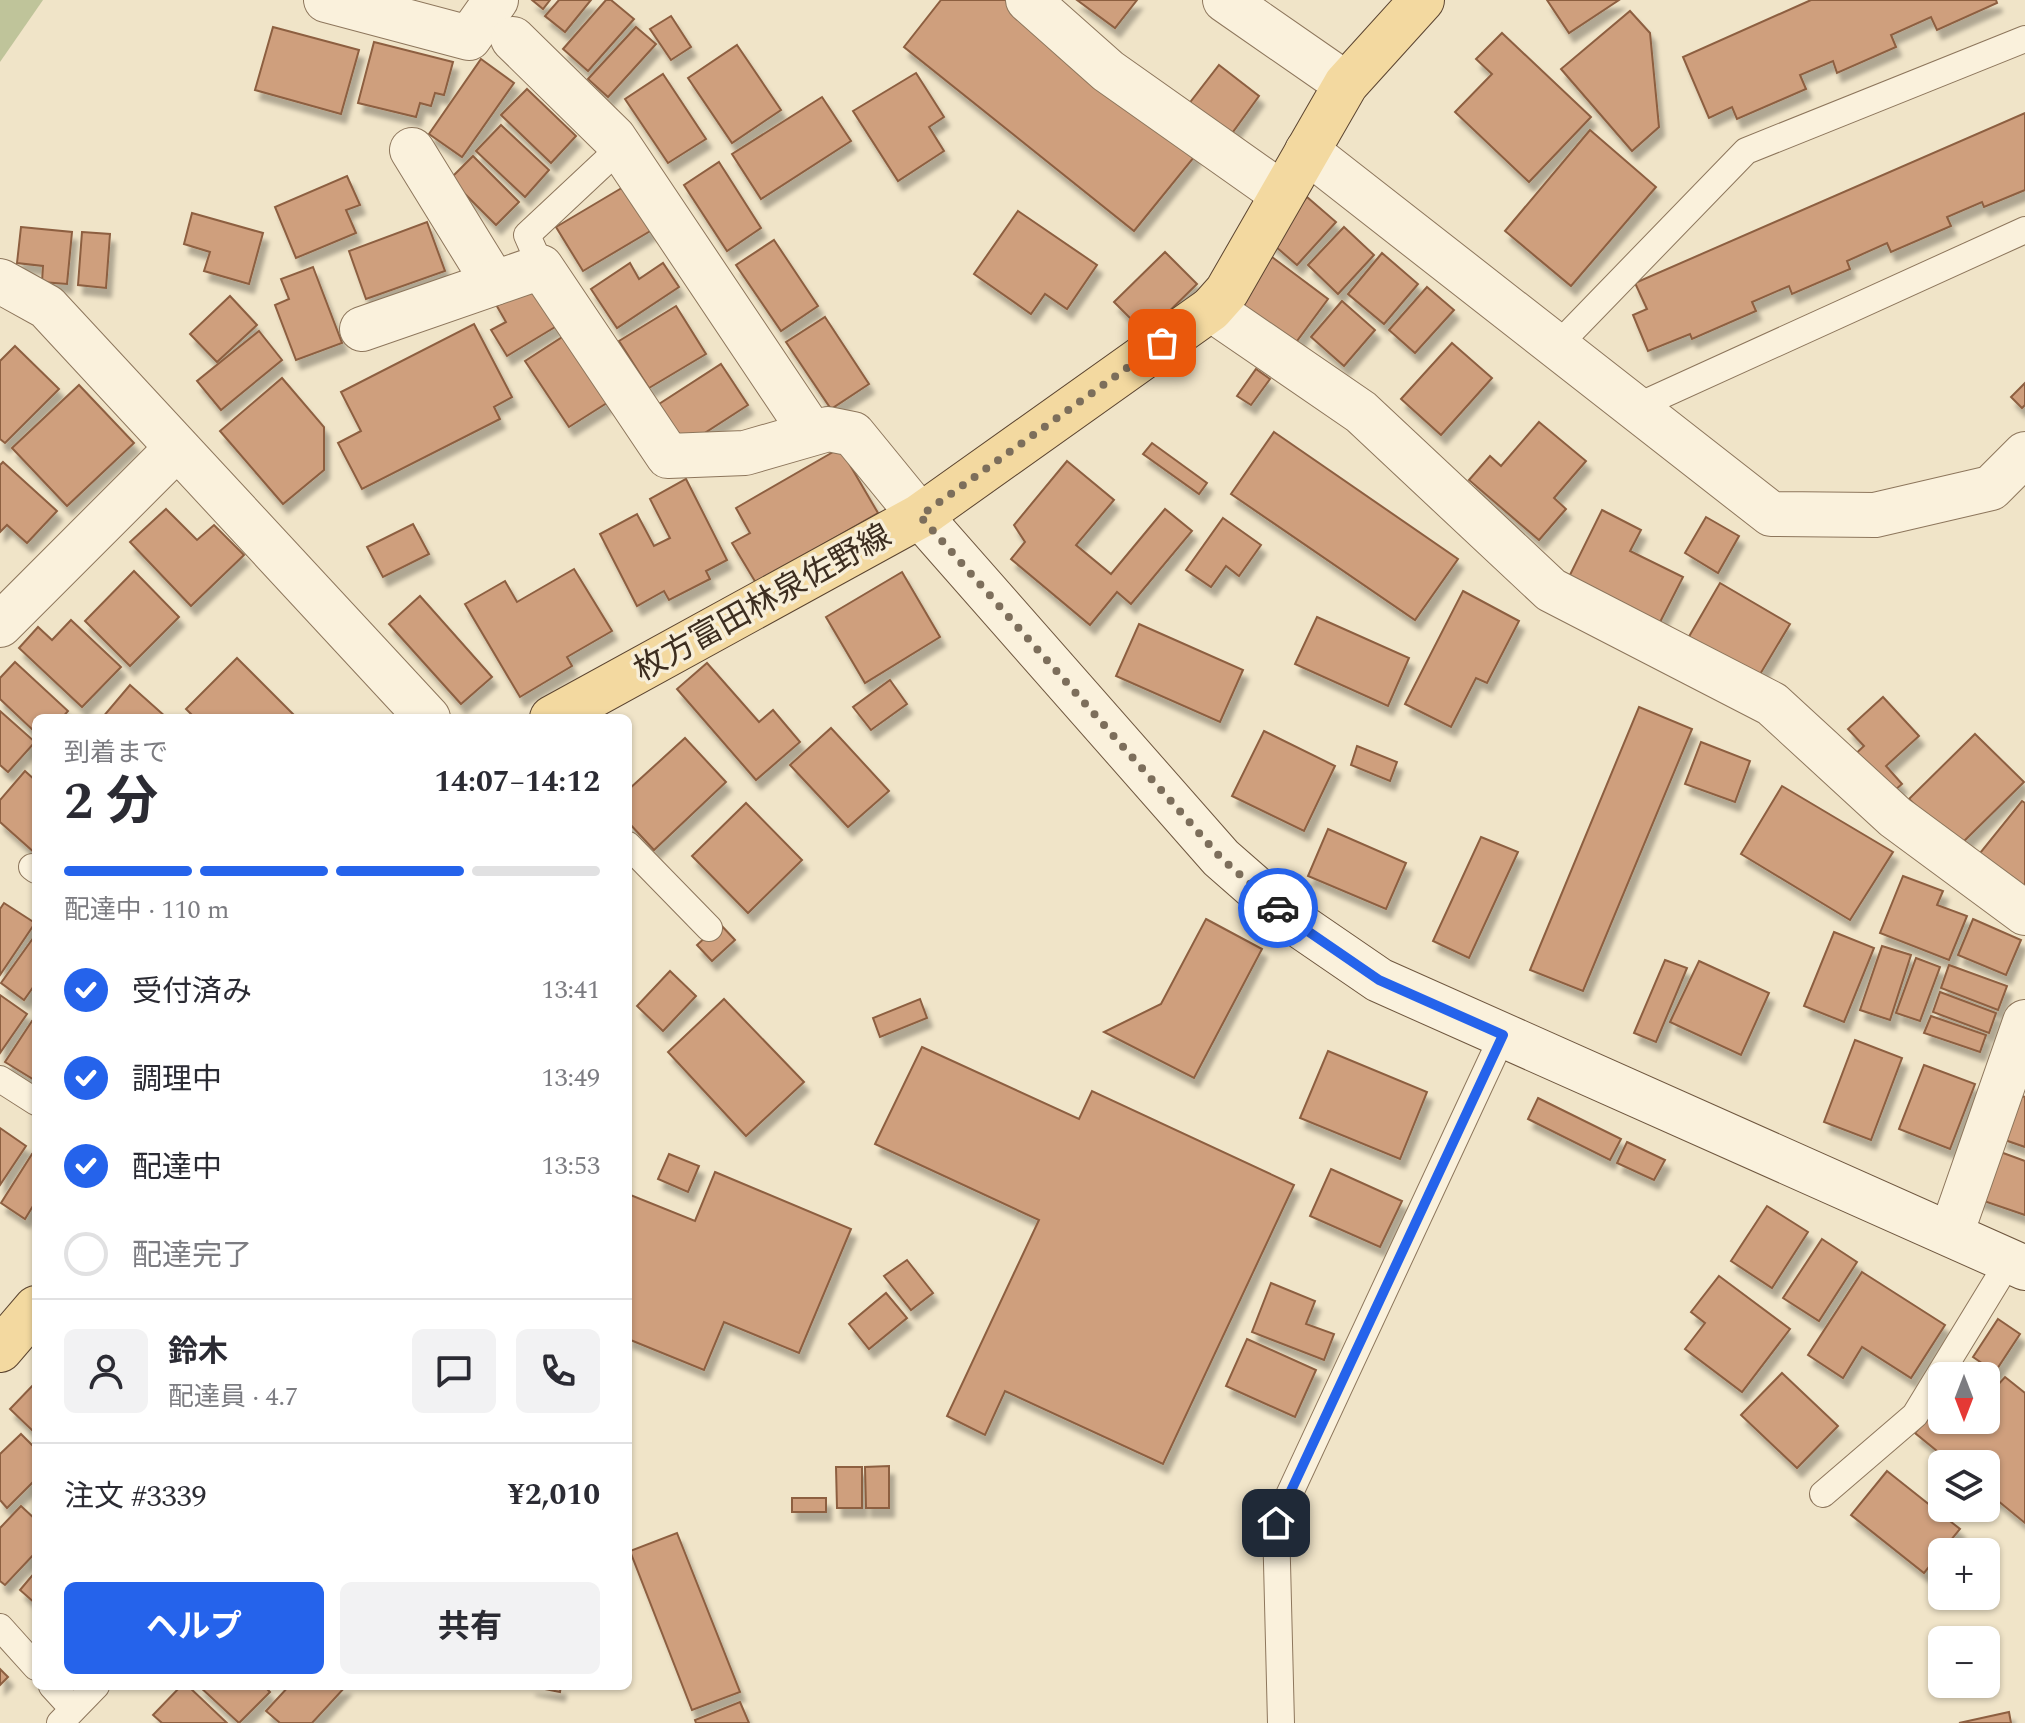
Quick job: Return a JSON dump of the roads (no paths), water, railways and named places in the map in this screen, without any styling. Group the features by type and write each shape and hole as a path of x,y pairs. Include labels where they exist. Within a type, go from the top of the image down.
{"main road":[{"name":"枚方富田林泉佐野線","path":"559,714 920,516 1211,309 1227,291 1346,84 1422,0"}],"street":[{"path":"326,0 469,38 505,20 614,138 811,432"},
{"path":"1028,0 1108,71 1282,194"},
{"path":"1225,0 1346,84"},
{"path":"412,150 494,283"},
{"path":"1307,151 1771,514 1875,515 1991,488 2025,454"},
{"path":"362,329 541,267 668,456 745,453 828,429 853,434 920,516 1221,858 1281,910 1379,980 2017,1264"},
{"path":"4,290 47,307 424,714"},
{"path":"1211,309 1361,412 1551,590 1772,704 1895,817 2025,913"},
{"path":"0,625 177,448"},
{"path":"1951,1234 2025,1022"}],"lane":[{"path":"1557,346 1746,151 2025,39"},
{"path":"541,267 527,235 620,148"},
{"path":"1636,407 2025,230"},
{"path":"632,849 709,928"},
{"path":"1281,1723 1276,1523 1503,1035"},
{"path":"0,1079 32,1099"},
{"path":"1823,1494 1915,1415 2017,1264"},
{"path":"0,1627 32,1663"},
{"path":"54,1690 66,1716 92,1690"}]}
